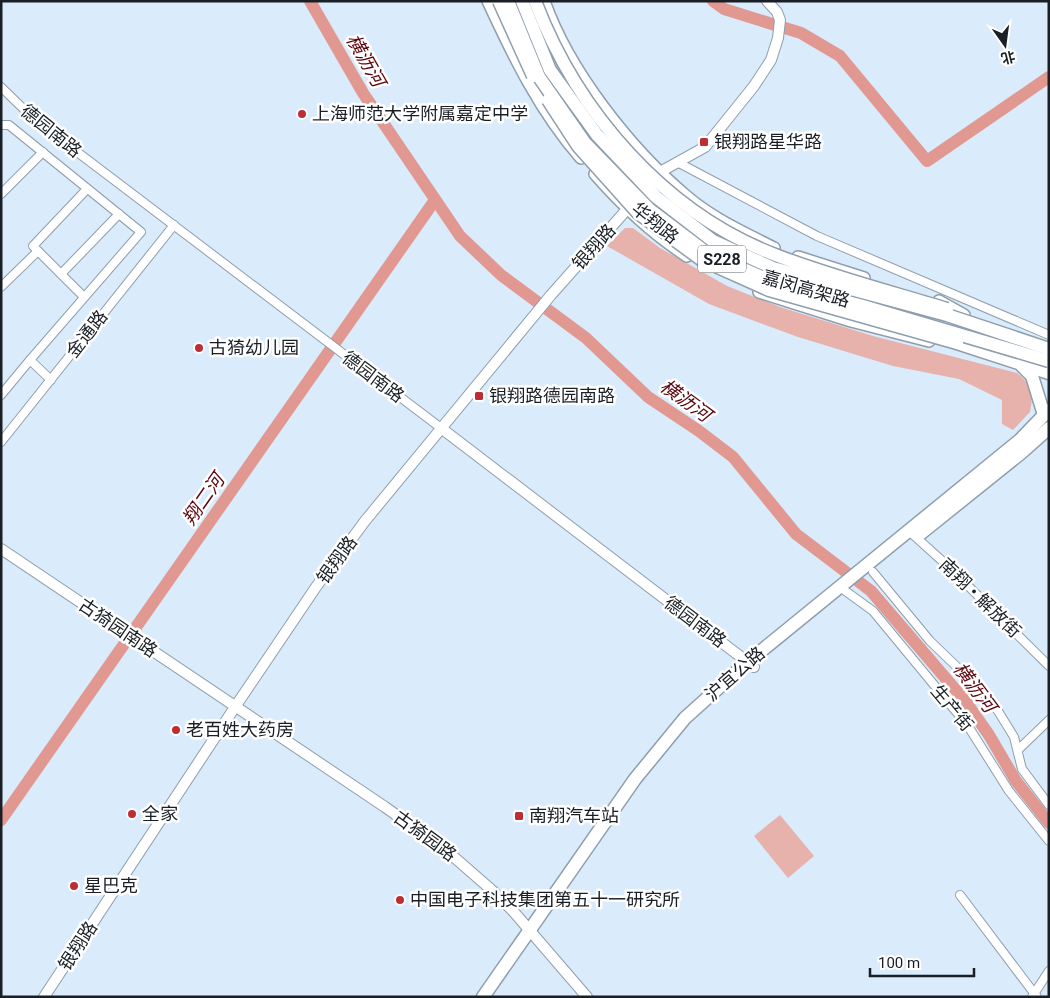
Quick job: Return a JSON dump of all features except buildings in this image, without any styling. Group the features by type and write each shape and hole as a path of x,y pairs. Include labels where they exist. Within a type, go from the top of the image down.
{"main road":[{"path":"488,1 523,76 562,137 627,210 660,238 701,264 766,296 942,345 957,343"},
{"name":"华翔路","path":"499,1 533,78 578,146 638,212 702,260 769,290 957,343 1049,373"},
{"name":"嘉闵高架路","path":"508,1 539,77 585,143 649,209 707,253 772,282 880,311 1049,361"},
{"name":"嘉闵高架路","path":"522,1 550,70 597,135 656,198 713,241 773,268 947,315 1049,349"},
{"name":"华翔路","path":"535,1 548,35 606,129 668,191 723,230 777,256 964,314 1049,343"},
{"path":"544,1 554,30 614,122 660,172 687,197 718,218 778,251 945,303 964,314"},
{"path":"1020,364 1032,376 1047,412"},
{"name":"沪宜公路","path":"483,997 532,933 659,748 686,718 912,534 1020,440 1047,412"},
{"name":"沪宜公路","path":"912,534 1047,433"},
{"name":"沪宜公路","path":"494,997 532,933"}],"street":[{"name":"银翔路","path":"44,997 235,707 316,587 365,521 535,315 660,172 705,147 754,86 771,60 778,38 780,20 777,12 767,1"},
{"name":"德园南路","path":"1,87 35,120 751,664"},
{"path":"1,125 9,125 141,232 1,394"},
{"path":"1,194 43,152"},
{"path":"679,163 817,236 1049,335"},
{"path":"84,297 33,246 87,189"},
{"path":"61,274 119,214"},
{"name":"金通路","path":"1,442 174,225"},
{"path":"1,287 38,251"},
{"path":"30,360 51,380"},
{"name":"南翔 • 解放街","path":"912,534 950,568 1049,666"},
{"name":"古猗园南路","path":"1,549 235,707"},
{"path":"867,572 939,650 991,701 1010,730 1018,750 1022,769 1049,804"},
{"name":"生产街","path":"847,587 873,611 968,726 1009,791 1049,841"},
{"name":"古猗园路","path":"235,707 447,851 505,902 587,997"},
{"path":"1018,750 1049,720"},
{"path":"960,895 1034,996 1049,971"}],"shaded area":[{"path":"625,228 633,228 660,248 727,286 780,307 873,336 1017,373 1026,381 1030,390 1032,400 1030,412 1013,430 1002,424 1002,400 959,379 893,366 798,337 709,304 607,246"},
{"path":"780,815 814,856 788,878 754,836"}],"waterway":[{"name":"横沥河","path":"310,1 363,93 460,236 501,275 586,338 648,397 699,431 733,457 796,534 871,591 966,702 989,735 1016,781 1049,823"},
{"path":"713,1 724,9 801,33 840,56 927,161 1049,77"},
{"name":"翔二河","path":"1,820 435,200"}],"place":[{"name":"上海师范大学附属嘉定中学","path":"302,114"},
{"name":"银翔路星华路","path":"704,142"},
{"name":"古猗幼儿园","path":"199,348"},
{"name":"银翔路德园南路","path":"479,396"},
{"name":"老百姓大药房","path":"176,730"},
{"name":"全家","path":"132,814"},
{"name":"南翔汽车站","path":"519,816"},
{"name":"星巴克","path":"74,886"},
{"name":"中国电子科技集团第五十一研究所","path":"400,900"}]}
